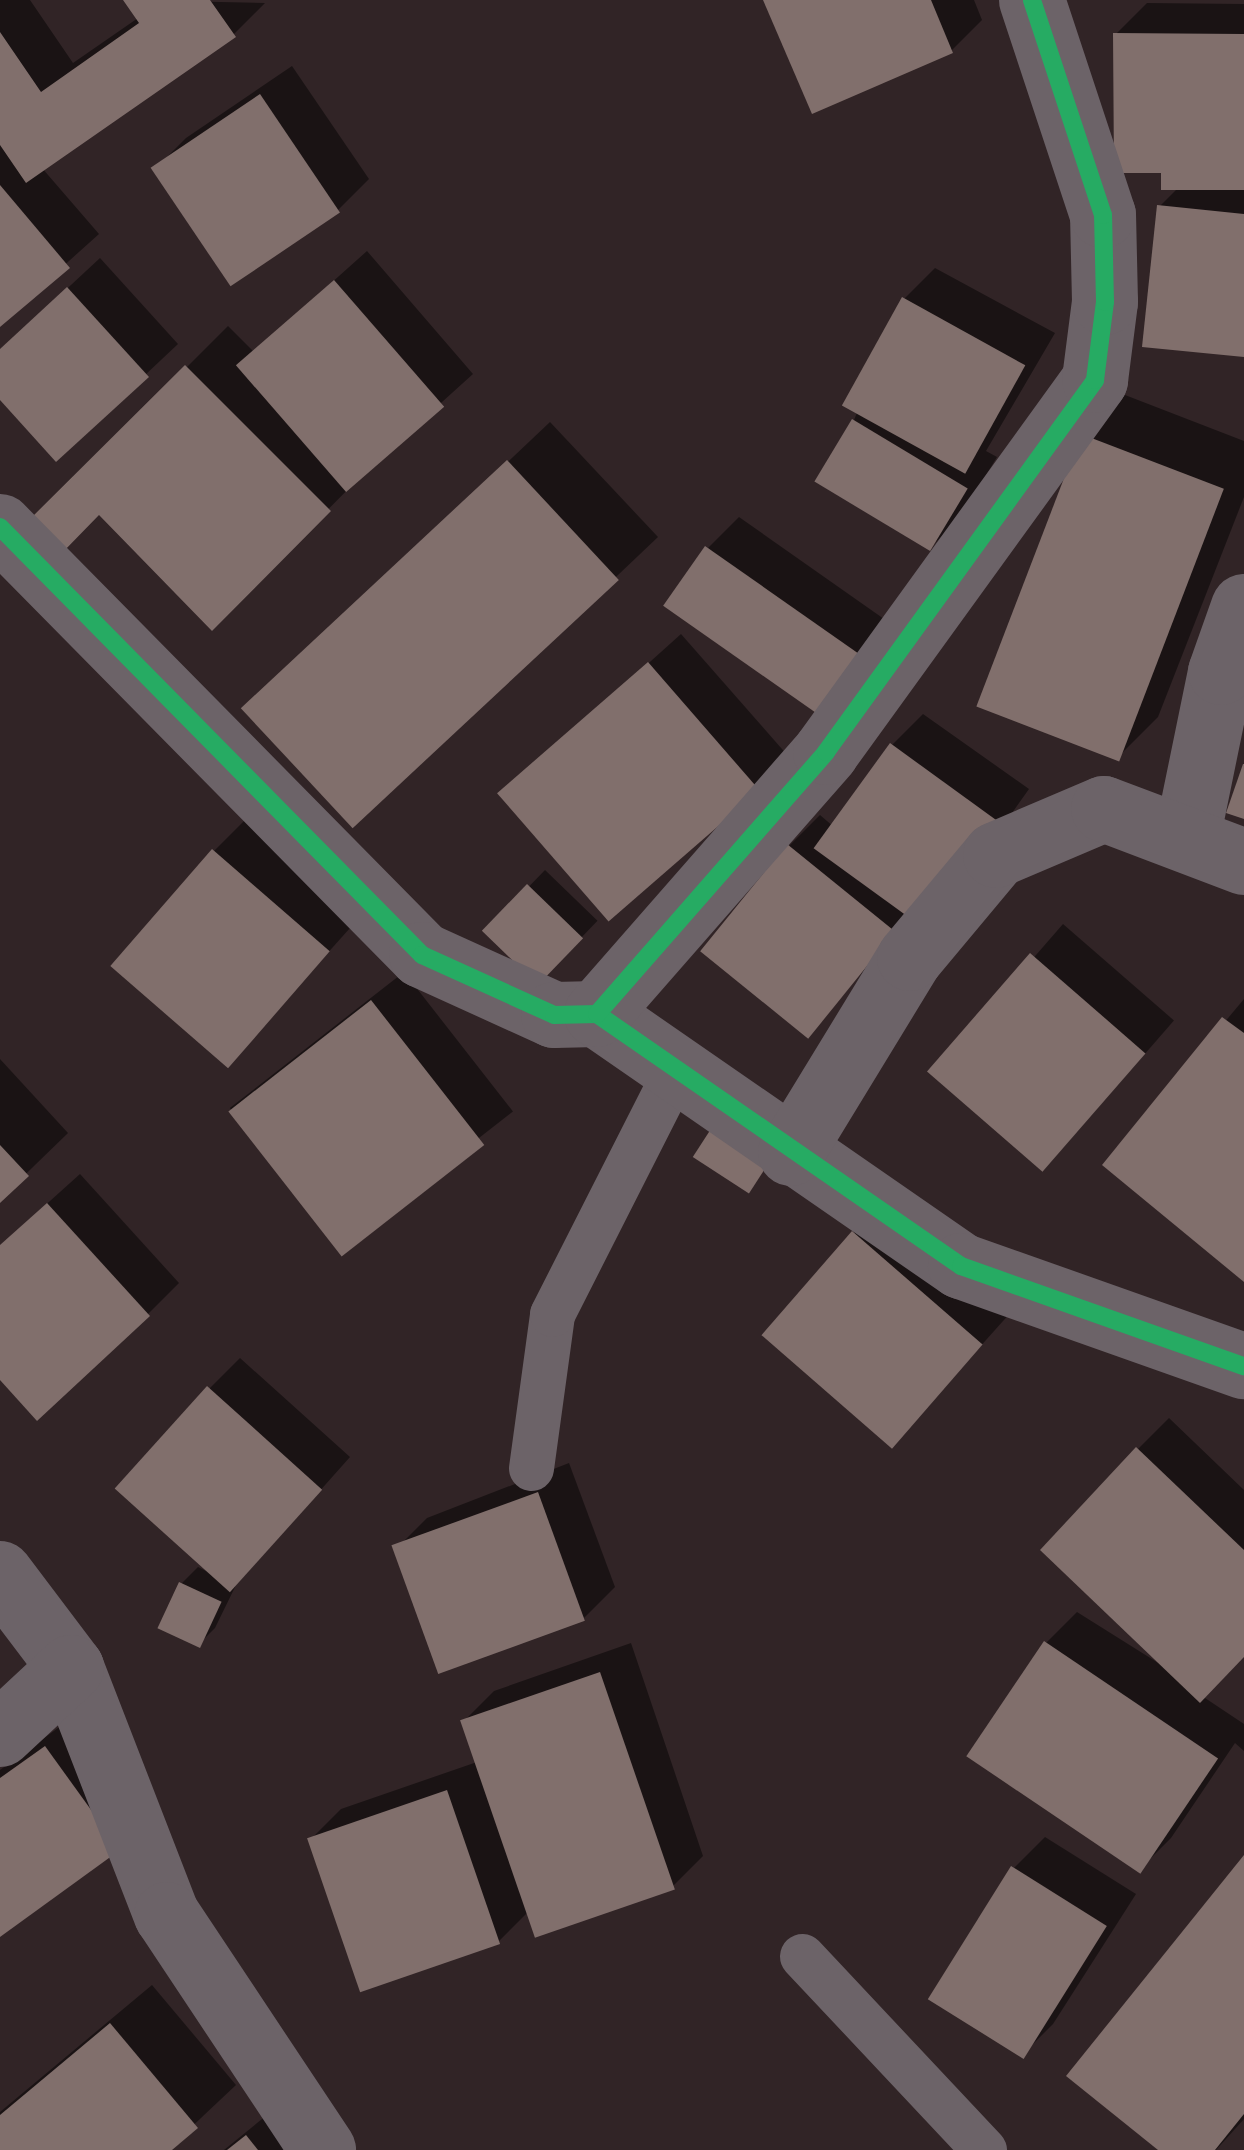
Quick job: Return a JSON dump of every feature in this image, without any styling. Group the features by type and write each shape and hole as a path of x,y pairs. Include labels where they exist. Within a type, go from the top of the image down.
{"street":[{"path":"597,1014 826,752 1095,380 1105,302 1103,214 1032,0"},
{"path":"0,527 422,955 554,1015 597,1014 791,1153 962,1266 1244,1366"},
{"path":"791,1153 910,958 996,855 1104,809 1215,850 1220,672 1244,607"},
{"path":"0,1574 71,1668 167,1915 323,2150"},
{"path":"0,1734 71,1668"}],"lane":[{"path":"531,1468 551,1314 676,1070"},
{"path":"802,1956 984,2150"}],"building":[{"path":"123,0 210,0 236,37 26,183 0,145 0,32 41,92 139,23"},
{"path":"763,0 931,0 953,53 812,114"},
{"path":"1113,33 1244,34 1244,190 1161,190 1161,173 1114,173"},
{"path":"260,94 340,213 231,286 151,168"},
{"path":"0,185 70,268 0,327"},
{"path":"1157,205 1244,214 1244,357 1142,347"},
{"path":"334,280 444,407 346,492 236,365"},
{"path":"67,287 149,377 56,462 0,400 0,349"},
{"path":"902,297 1025,365 965,474 842,405"},
{"path":"185,365 331,511 212,631 99,515 62,553 29,520"},
{"path":"852,419 968,489 930,551 814,482"},
{"path":"1081,434 1224,489 1119,761 976,707"},
{"path":"507,460 619,580 353,828 241,708"},
{"path":"705,546 866,658 824,718 663,606"},
{"path":"648,662 760,790 609,922 497,793"},
{"path":"890,743 999,822 923,928 814,848"},
{"path":"1244,764 1244,819 1226,813"},
{"path":"787,844 895,931 808,1039 700,951"},
{"path":"212,849 330,951 228,1068 110,966"},
{"path":"527,884 583,938 538,985 482,931"},
{"path":"1030,953 1145,1053 1042,1172 927,1071"},
{"path":"371,1000 484,1145 342,1256 228,1111"},
{"path":"1222,1017 1244,1033 1244,1282 1102,1165"},
{"path":"720,1115 776,1151 749,1193 693,1157"},
{"path":"0,1145 29,1176 0,1203"},
{"path":"47,1203 150,1316 37,1421 0,1380 0,1245"},
{"path":"852,1231 983,1344 892,1449 761,1335"},
{"path":"207,1386 322,1490 230,1592 115,1489"},
{"path":"1136,1447 1244,1550 1244,1657 1200,1703 1040,1550"},
{"path":"538,1492 585,1621 438,1674 391,1545"},
{"path":"179,1582 222,1602 200,1648 157,1628"},
{"path":"1044,1641 1218,1758 1140,1874 966,1756"},
{"path":"600,1672 675,1889 535,1938 460,1720"},
{"path":"45,1746 120,1850 0,1937 0,1778"},
{"path":"447,1790 500,1944 360,1992 307,1838"},
{"path":"1244,1855 1244,2114 1215,2150 1158,2150 1066,2076"},
{"path":"1011,1866 1107,1926 1024,2059 928,1999"},
{"path":"110,2023 198,2128 172,2150 0,2150 0,2115"},
{"path":"246,2135 258,2150 227,2150"}],"cycle path":[{"path":"597,1014 826,752 1095,380 1105,302 1103,215 1032,0"},
{"path":"0,527 422,955 554,1015 597,1014 961,1266 1244,1366"}]}
